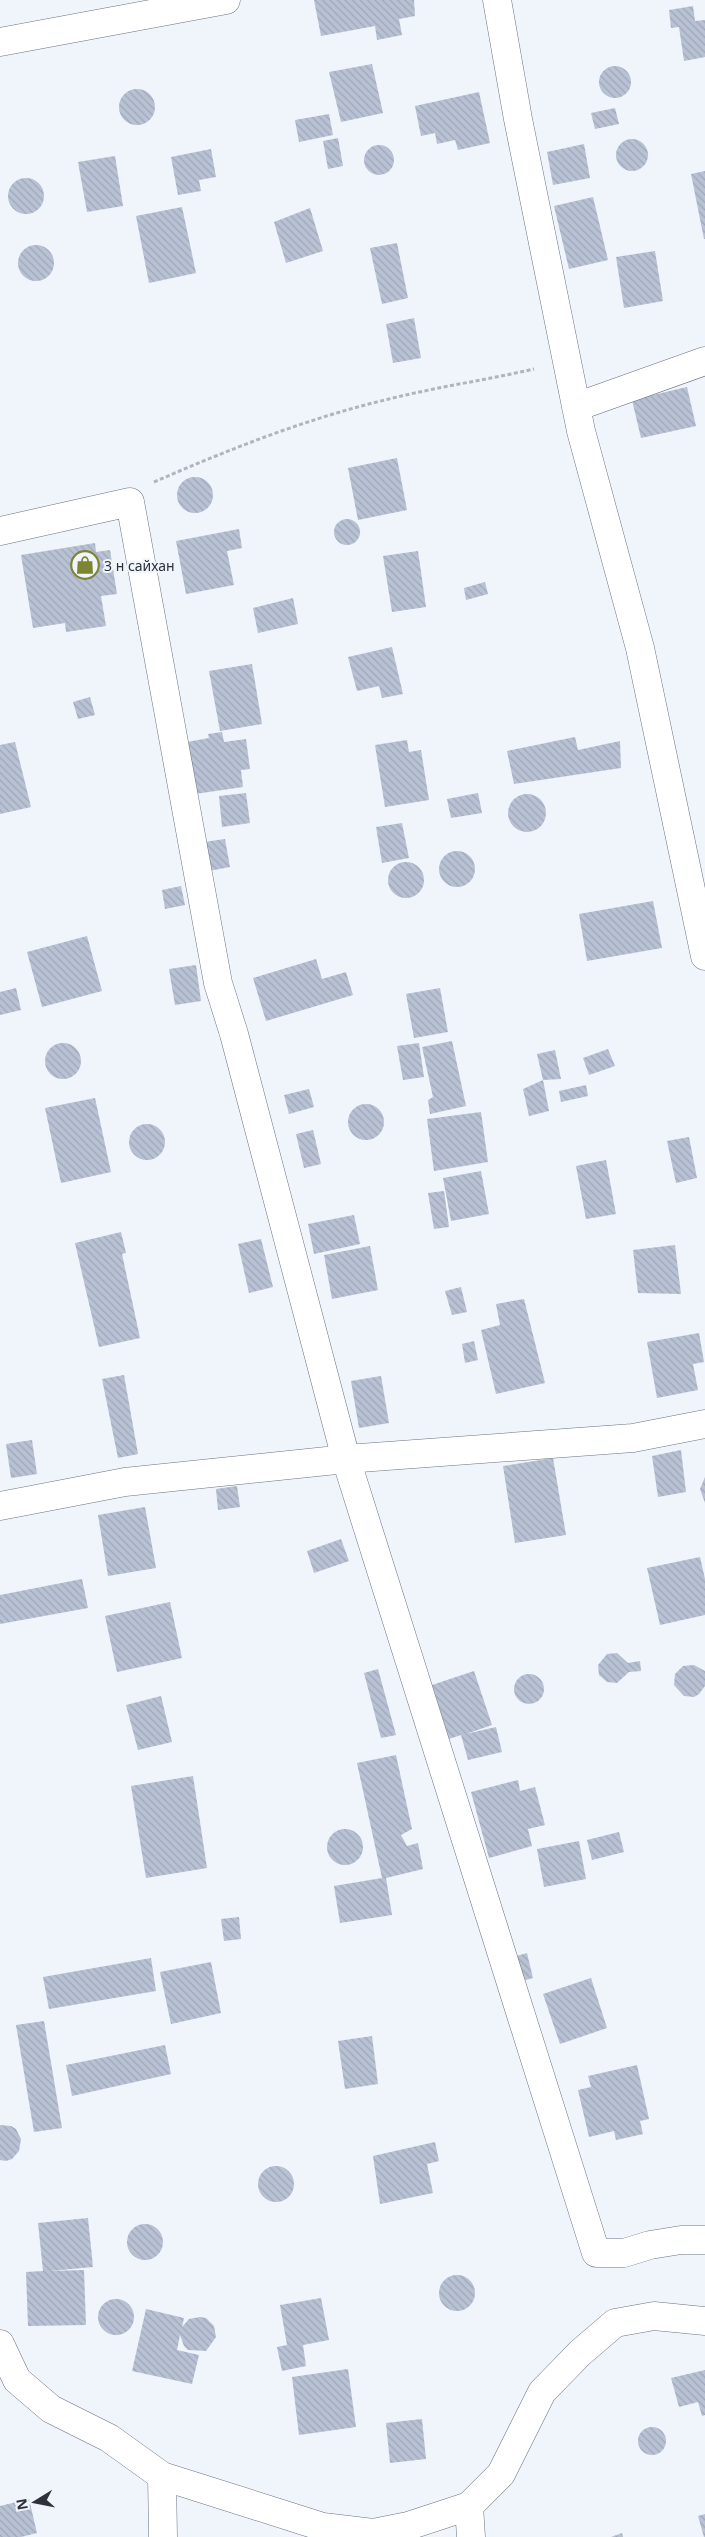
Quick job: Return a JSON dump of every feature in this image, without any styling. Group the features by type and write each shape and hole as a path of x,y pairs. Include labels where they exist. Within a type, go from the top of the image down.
{"street":[{"path":"0,42 226,0"},
{"path":"496,0 576,407 640,648 705,956"},
{"path":"576,407 705,361"},
{"path":"0,531 130,502 218,983 234,1034 346,1459 596,2253 624,2253 674,2241 705,2240"},
{"path":"0,1506 126,1482 346,1459 633,1438 705,1424"},
{"path":"0,2344 17,2380 51,2409 109,2438 162,2476 324,2532 373,2533 408,2526 469,2506 501,2474 542,2392 580,2352 615,2323 654,2316 705,2321"},
{"path":"162,2476 164,2537"},
{"path":"469,2506 471,2537"}],"path":[{"path":"130,502 153,483 236,447 294,426 389,399 567,362"}],"building":[{"path":"314,0 414,0 415,16 399,19 402,35 377,40 375,26 321,36"},
{"path":"693,6 695,21 705,20 705,57 684,61 679,27 671,28 669,10"},
{"path":"372,64 383,113 341,122 329,72"},
{"path":"615,66 621,67 626,71 630,76 630,88 626,93 621,97 615,98 609,97 604,93 600,88 599,82 600,76 604,71 609,67"},
{"path":"137,89 150,94 155,107 150,120 137,125 124,120 119,107 124,94"},
{"path":"479,92 490,143 458,150 455,140 437,144 435,133 421,136 415,106"},
{"path":"615,108 619,124 595,129 591,113"},
{"path":"329,114 333,135 299,142 295,120"},
{"path":"338,138 343,166 328,169 323,141"},
{"path":"632,139 638,140 643,144 647,149 647,161 643,166 638,170 632,171 626,170 621,166 617,161 616,155 617,149 621,144 626,140"},
{"path":"584,144 590,178 553,185 547,152"},
{"path":"379,145 389,150 394,160 389,170 379,175 369,170 364,160 369,150"},
{"path":"211,149 216,177 199,180 201,191 178,195 171,157"},
{"path":"115,156 123,206 87,212 78,162"},
{"path":"705,171 705,239 704,239 691,174"},
{"path":"26,178 39,183 44,196 39,209 26,214 13,209 8,196 13,183"},
{"path":"593,197 608,260 569,269 554,206"},
{"path":"182,207 196,273 149,283 136,216"},
{"path":"310,208 323,251 286,263 274,222"},
{"path":"397,243 408,298 382,304 370,248"},
{"path":"36,245 49,250 54,263 49,276 36,281 23,276 18,263 23,250"},
{"path":"655,251 663,301 624,308 616,257"},
{"path":"414,318 421,358 393,363 386,324"},
{"path":"687,387 696,426 641,438 632,400"},
{"path":"397,458 407,510 358,520 348,468"},
{"path":"195,477 202,478 208,482 212,488 212,502 208,508 202,512 195,513 188,512 182,508 178,502 177,495 178,488 182,482 188,478"},
{"path":"347,519 357,522 360,532 357,542 347,545 337,542 334,532 337,522"},
{"path":"239,529 242,548 227,551 234,585 186,594 176,541"},
{"path":"95,543 96,552 110,550 117,594 101,596 106,626 66,632 65,623 33,628 21,555"},
{"path":"418,551 426,607 392,612 383,556"},
{"path":"485,582 488,594 466,600 464,588"},
{"path":"293,598 298,624 258,633 253,608"},
{"path":"392,647 403,694 382,698 379,686 357,691 348,657"},
{"path":"252,664 262,724 220,731 209,671"},
{"path":"90,697 95,715 78,719 73,702"},
{"path":"222,732 224,742 246,739 250,769 241,770 243,787 195,794 187,742 209,738 208,734"},
{"path":"575,737 578,750 620,741 621,768 514,784 507,751"},
{"path":"407,740 409,752 421,750 429,800 385,807 375,745"},
{"path":"15,742 31,807 0,814 0,745"},
{"path":"246,793 250,823 222,827 219,796"},
{"path":"478,793 482,813 451,818 447,799"},
{"path":"527,794 540,800 546,813 540,826 527,832 514,826 508,813 514,800"},
{"path":"402,823 409,858 382,863 376,827"},
{"path":"225,839 230,867 209,871 204,842"},
{"path":"457,851 470,856 475,869 470,882 457,887 444,882 439,869 444,856"},
{"path":"406,862 419,867 424,880 419,893 406,898 393,893 388,880 393,867"},
{"path":"181,886 185,905 165,909 162,890"},
{"path":"653,901 662,948 587,961 579,914"},
{"path":"87,936 102,991 42,1007 27,952"},
{"path":"316,959 322,979 346,972 353,995 266,1021 253,978"},
{"path":"196,965 201,1001 175,1005 169,969"},
{"path":"16,988 21,1010 0,1015 0,992"},
{"path":"440,988 448,1032 414,1038 406,994"},
{"path":"452,1041 466,1106 430,1114 428,1100 433,1097 422,1047"},
{"path":"63,1043 76,1048 81,1061 76,1074 63,1079 50,1074 45,1061 50,1048"},
{"path":"419,1043 424,1077 403,1080 397,1046"},
{"path":"608,1049 615,1066 589,1075 583,1058"},
{"path":"555,1050 561,1079 543,1080 537,1054"},
{"path":"543,1080 549,1111 529,1116 523,1089"},
{"path":"586,1085 588,1096 561,1102 559,1091"},
{"path":"309,1089 314,1107 289,1114 284,1095"},
{"path":"95,1098 111,1172 61,1183 45,1108"},
{"path":"366,1104 373,1105 379,1109 383,1115 383,1129 379,1135 373,1139 366,1140 359,1139 353,1135 349,1129 348,1122 349,1115 353,1109 359,1105"},
{"path":"481,1112 488,1162 434,1171 427,1119"},
{"path":"147,1124 154,1125 160,1129 164,1135 164,1149 160,1155 154,1159 147,1160 140,1159 134,1155 130,1149 129,1142 130,1135 134,1129 140,1125"},
{"path":"313,1130 321,1164 304,1168 296,1134"},
{"path":"689,1137 697,1178 676,1183 667,1141"},
{"path":"606,1160 616,1214 586,1219 576,1166"},
{"path":"481,1171 489,1214 451,1221 443,1178"},
{"path":"444,1191 449,1227 434,1229 428,1193"},
{"path":"354,1215 360,1244 314,1254 308,1224"},
{"path":"121,1232 126,1253 122,1254 140,1338 99,1347 75,1243"},
{"path":"261,1239 273,1287 249,1293 238,1244"},
{"path":"675,1245 681,1294 638,1293 633,1250"},
{"path":"370,1246 378,1290 332,1299 324,1255"},
{"path":"461,1287 467,1312 452,1315 445,1291"},
{"path":"524,1299 545,1383 496,1394 481,1330 500,1325 496,1304"},
{"path":"699,1333 704,1362 693,1364 698,1390 657,1398 647,1342"},
{"path":"474,1341 478,1360 465,1363 462,1344"},
{"path":"124,1375 138,1454 118,1458 102,1379"},
{"path":"381,1376 389,1423 359,1428 351,1381"},
{"path":"32,1440 37,1474 11,1478 6,1444"},
{"path":"681,1450 686,1492 658,1497 652,1456"},
{"path":"553,1458 566,1535 515,1543 503,1466"},
{"path":"705,1477 705,1503 700,1489"},
{"path":"237,1486 240,1507 218,1510 216,1489"},
{"path":"145,1507 156,1568 108,1576 98,1515"},
{"path":"341,1539 349,1561 314,1573 307,1551"},
{"path":"700,1557 705,1579 705,1615 660,1625 647,1568"},
{"path":"82,1579 88,1608 0,1624 0,1595"},
{"path":"170,1602 182,1658 117,1672 105,1616"},
{"path":"617,1653 628,1663 640,1661 641,1671 629,1672 617,1683 607,1682 599,1675 598,1665 607,1654"},
{"path":"694,1665 705,1671 705,1686 694,1697 684,1696 674,1685 675,1674 683,1666"},
{"path":"378,1669 396,1735 381,1738 364,1673"},
{"path":"474,1671 492,1725 466,1734 496,1727 502,1752 468,1760 461,1735 449,1739 432,1685"},
{"path":"529,1674 535,1675 543,1683 543,1695 535,1703 529,1704 523,1703 515,1695 514,1689 515,1683 523,1675"},
{"path":"161,1696 172,1742 138,1750 126,1705"},
{"path":"396,1755 412,1829 401,1835 407,1846 418,1843 423,1869 386,1878 392,1915 340,1923 334,1886 382,1878 357,1763"},
{"path":"193,1776 207,1868 146,1878 131,1786"},
{"path":"518,1780 520,1791 535,1787 545,1825 528,1829 532,1846 489,1858 471,1792"},
{"path":"345,1829 358,1834 363,1847 358,1860 345,1865 332,1860 327,1847 332,1834"},
{"path":"619,1832 624,1852 592,1860 587,1840"},
{"path":"579,1841 586,1879 544,1887 537,1849"},
{"path":"239,1917 241,1939 224,1941 221,1919"},
{"path":"527,1953 533,1978 515,1983 509,1958"},
{"path":"151,1958 156,1991 49,2009 43,1977"},
{"path":"211,1962 221,2013 171,2024 160,1972"},
{"path":"591,1978 607,2028 560,2044 543,1994"},
{"path":"44,2021 62,2128 34,2132 16,2025"},
{"path":"372,2036 378,2084 345,2089 338,2041"},
{"path":"165,2045 171,2074 72,2096 66,2065"},
{"path":"637,2065 649,2119 640,2121 643,2134 616,2140 614,2131 589,2137 578,2090 591,2087 588,2076"},
{"path":"0,2125 11,2126 16,2129 21,2139 19,2151 12,2159 6,2161 0,2160"},
{"path":"435,2142 439,2161 427,2164 433,2193 380,2204 373,2156"},
{"path":"276,2166 283,2167 289,2171 293,2177 293,2191 289,2197 283,2201 276,2202 269,2201 263,2197 259,2191 258,2184 259,2177 263,2171 269,2167"},
{"path":"88,2218 93,2267 50,2271 84,2270 86,2325 28,2326 26,2272 43,2271 38,2223"},
{"path":"145,2224 158,2229 163,2242 158,2255 145,2260 132,2255 127,2242 132,2229"},
{"path":"457,2275 464,2276 470,2280 474,2286 474,2300 470,2306 464,2310 457,2311 450,2310 444,2306 440,2300 439,2293 440,2286 444,2280 450,2276"},
{"path":"321,2298 329,2340 303,2345 306,2366 282,2371 277,2347 287,2345 280,2305"},
{"path":"116,2299 123,2300 129,2304 133,2310 133,2324 129,2330 123,2334 116,2335 109,2334 103,2330 99,2324 98,2317 99,2310 103,2304 109,2300"},
{"path":"146,2309 184,2318 182,2327 189,2319 200,2317 206,2318 214,2326 216,2337 206,2351 188,2350 184,2346 180,2335 177,2350 199,2355 192,2384 132,2371"},
{"path":"348,2369 356,2427 299,2435 292,2377"},
{"path":"705,2370 705,2415 702,2416 698,2402 679,2407 671,2378"},
{"path":"422,2419 426,2459 390,2463 386,2423"},
{"path":"652,2427 662,2431 666,2441 662,2451 652,2455 642,2451 638,2441 642,2431"},
{"path":"29,2499 37,2533 21,2537 0,2537 0,2506"},
{"path":"705,2514 705,2537 704,2537 698,2516"},
{"path":"622,2533 623,2537 611,2537"}],"place":[{"name":"3 н сайхан","path":"85,565"}]}
